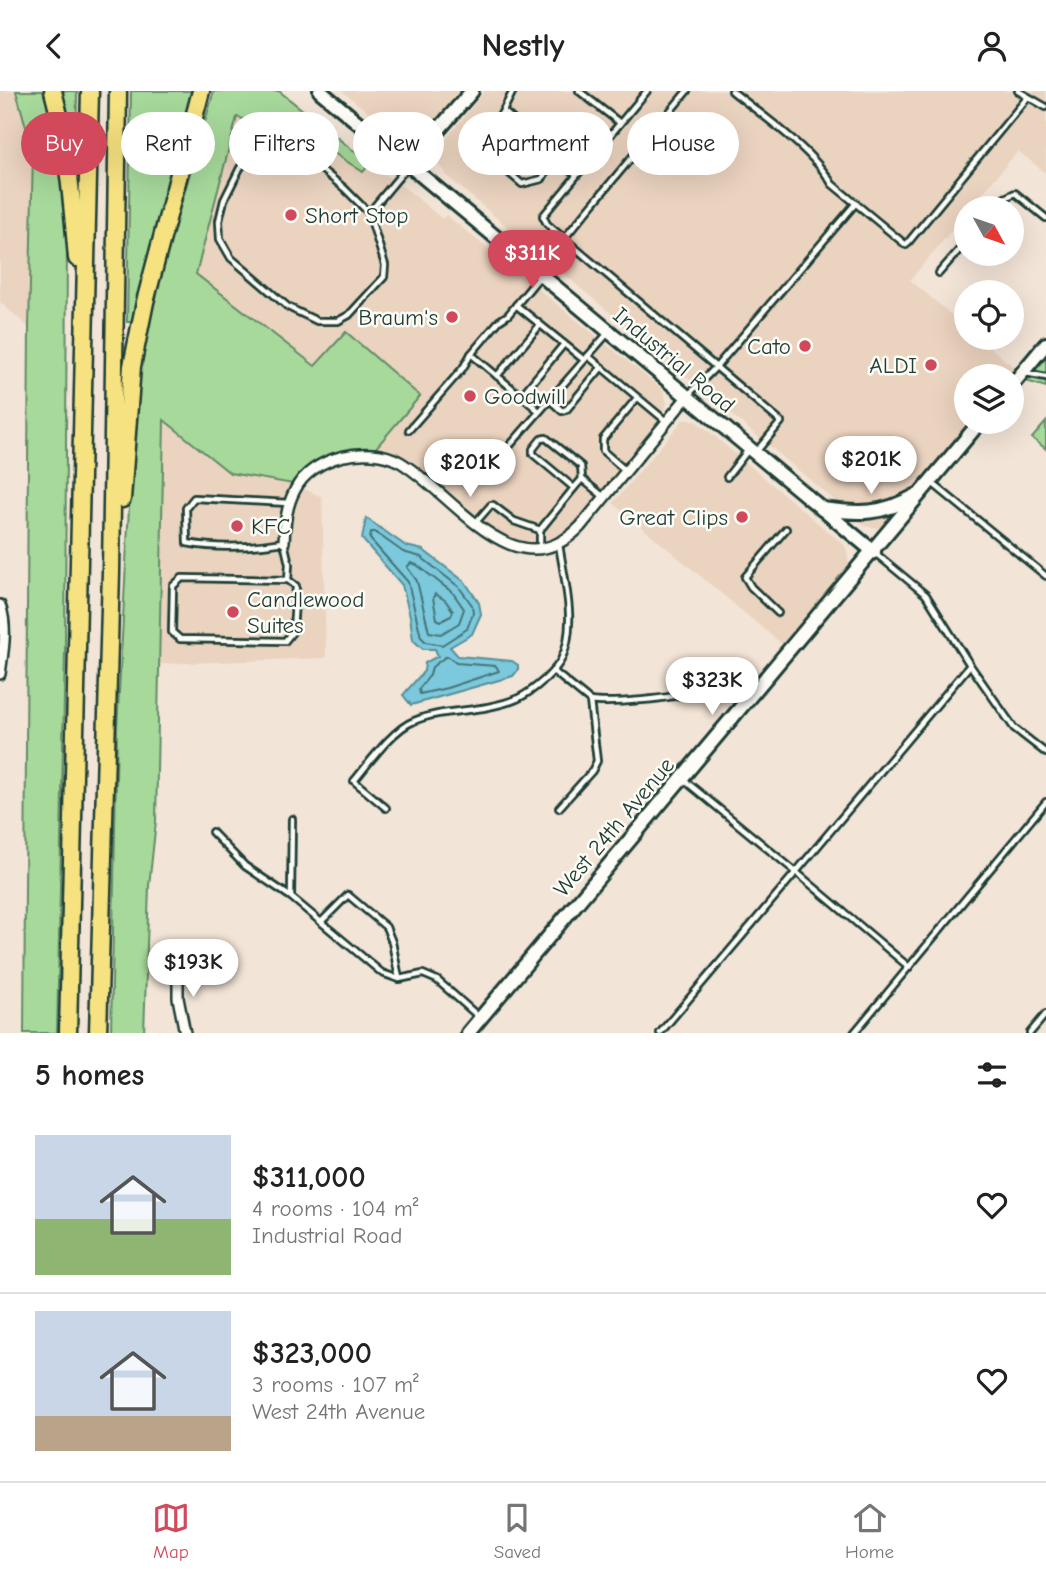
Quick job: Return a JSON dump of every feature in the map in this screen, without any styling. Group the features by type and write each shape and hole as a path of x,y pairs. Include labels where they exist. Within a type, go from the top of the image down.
{"highway":[{"path":"54,91 61,119 70,180 77,261 85,298"},
{"path":"68,1033 90,91"},
{"path":"98,1033 111,572 118,91"},
{"path":"111,572 120,529 132,366 145,302 203,91"}],"street":[{"name":"Industrial Road","path":"320,91 353,119"},
{"path":"444,123 472,91"},
{"name":"Industrial Road","path":"420,175 874,552"},
{"path":"1024,370 1046,344"},
{"path":"284,542 289,503 296,487 308,473 326,462 345,456 379,455 398,461 475,523 509,545 540,548 559,544 580,527 687,397"},
{"name":"West 24th Avenue","path":"468,1033 971,434"},
{"path":"822,509 853,513 874,512 896,507 922,492"},
{"path":"0,605 3,614 4,647 0,674"},
{"path":"178,971 178,998 185,1033"}],"lane":[{"path":"503,111 513,91"},
{"path":"579,91 620,123"},
{"path":"613,131 647,91"},
{"path":"409,430 463,368 471,354 516,305 564,239 687,91"},
{"path":"732,91 795,143 826,173 832,184 906,245 1027,98"},
{"path":"1018,91 1046,107"},
{"path":"276,148 310,160 369,212 385,265 384,277 349,315 338,321 317,321 288,307 231,258 220,239 219,221 224,200 240,168 253,154 276,148"},
{"path":"369,212 400,175"},
{"path":"511,175 522,184 541,179 543,175"},
{"path":"576,175 543,216 547,224 781,422 726,477"},
{"path":"1024,200 1046,218"},
{"path":"687,397 717,366 856,203"},
{"path":"939,273 954,256"},
{"path":"516,305 564,344 601,368 666,422"},
{"path":"497,376 540,325"},
{"path":"485,474 608,332"},
{"path":"521,396 564,344"},
{"path":"471,354 539,411"},
{"path":"550,400 562,411 567,409 601,368"},
{"path":"1024,372 1046,377"},
{"path":"626,471 603,451 603,439 638,398"},
{"path":"574,488 533,454 533,449 541,439 546,438 580,466 582,479 604,497"},
{"path":"540,548 540,530 582,479"},
{"path":"930,481 1046,576"},
{"path":"288,580 289,564 284,542 204,546 187,543 186,509 194,498 289,503"},
{"path":"475,523 493,505 514,521 540,530"},
{"path":"778,613 751,587 745,577 786,529"},
{"path":"386,808 354,781 401,728 427,717 516,701 530,693 561,661 569,627 568,601 559,544"},
{"path":"874,552 926,595 1014,728 1046,753"},
{"path":"182,578 288,580 296,586 293,631 285,641 180,639 172,632 173,586 182,578"},
{"path":"660,1033 970,665"},
{"path":"553,671 590,701 674,696 694,691 711,680 745,704"},
{"path":"559,808 592,771 597,761 590,701"},
{"path":"682,778 909,967"},
{"path":"854,1033 1046,802"},
{"path":"291,897 292,819"},
{"path":"212,832 245,866 291,897 382,973 399,979 423,974 437,981 480,1018"},
{"path":"321,922 348,895 386,927 392,942 399,979"},
{"path":"1030,1033 1046,1014"}],"shaded area":[{"path":"0,91 16,91 22,112 21,175 32,175 29,327 0,302"},
{"path":"342,91 461,91 444,112 368,112"},
{"path":"485,91 1046,91 1046,173 1018,151 980,196 954,196 954,227 910,280 954,317 954,350 993,350 1010,364 954,364 954,434 963,434 888,523 877,528 865,526 444,172 444,142 458,124 458,175 613,175 613,112 468,112"},
{"path":"229,148 229,175 339,175 339,157 353,166 353,175 386,175 442,219 446,215 663,390 667,403 657,424 576,525 564,536 536,545 507,539 408,460 387,450 375,449 420,396 346,332 316,367 196,274"},
{"path":"163,419 230,473 290,483 322,497 326,658 159,664"},
{"path":"683,420 694,420 701,425 844,545 847,551 849,567 783,645 613,503"}],"green space":[{"path":"16,91 44,91 49,112 22,112"},
{"path":"58,91 77,91 77,112 62,112"},
{"path":"131,91 196,91 190,112 131,112"},
{"path":"214,91 279,91 305,112 229,112 229,148 196,274 315,366 346,332 420,396 375,449 351,450 330,456 311,467 293,484 230,473 164,420 156,821 149,886 144,1033 111,1033 117,729 135,397 152,303 189,175 215,175 215,112 208,112"},
{"path":"339,139 353,150 353,165 339,156"},
{"path":"32,175 61,175 67,240 65,651 57,1033 24,1033"},
{"path":"130,175 174,175 135,322 127,322"},
{"path":"1046,358 1046,387 1026,381"},
{"path":"1046,422 1046,449 1032,438"}],"water":[{"path":"366,518 406,546 423,550 465,582 479,603 481,614 472,634 450,647 458,656 512,661 518,665 513,676 411,705 403,695 424,671 425,663 438,656 435,649 423,649 413,640 402,585 362,539"}],"place":[{"name":"Short Stop","path":"291,215"},
{"name":"Braum's","path":"452,317"},
{"name":"Cato","path":"805,346"},
{"name":"ALDI","path":"931,365"},
{"name":"Goodwill","path":"470,396"},
{"name":"Great Clips","path":"742,517"},
{"name":"KFC","path":"237,526"},
{"name":"Candlewood Suites","path":"233,612"}]}
